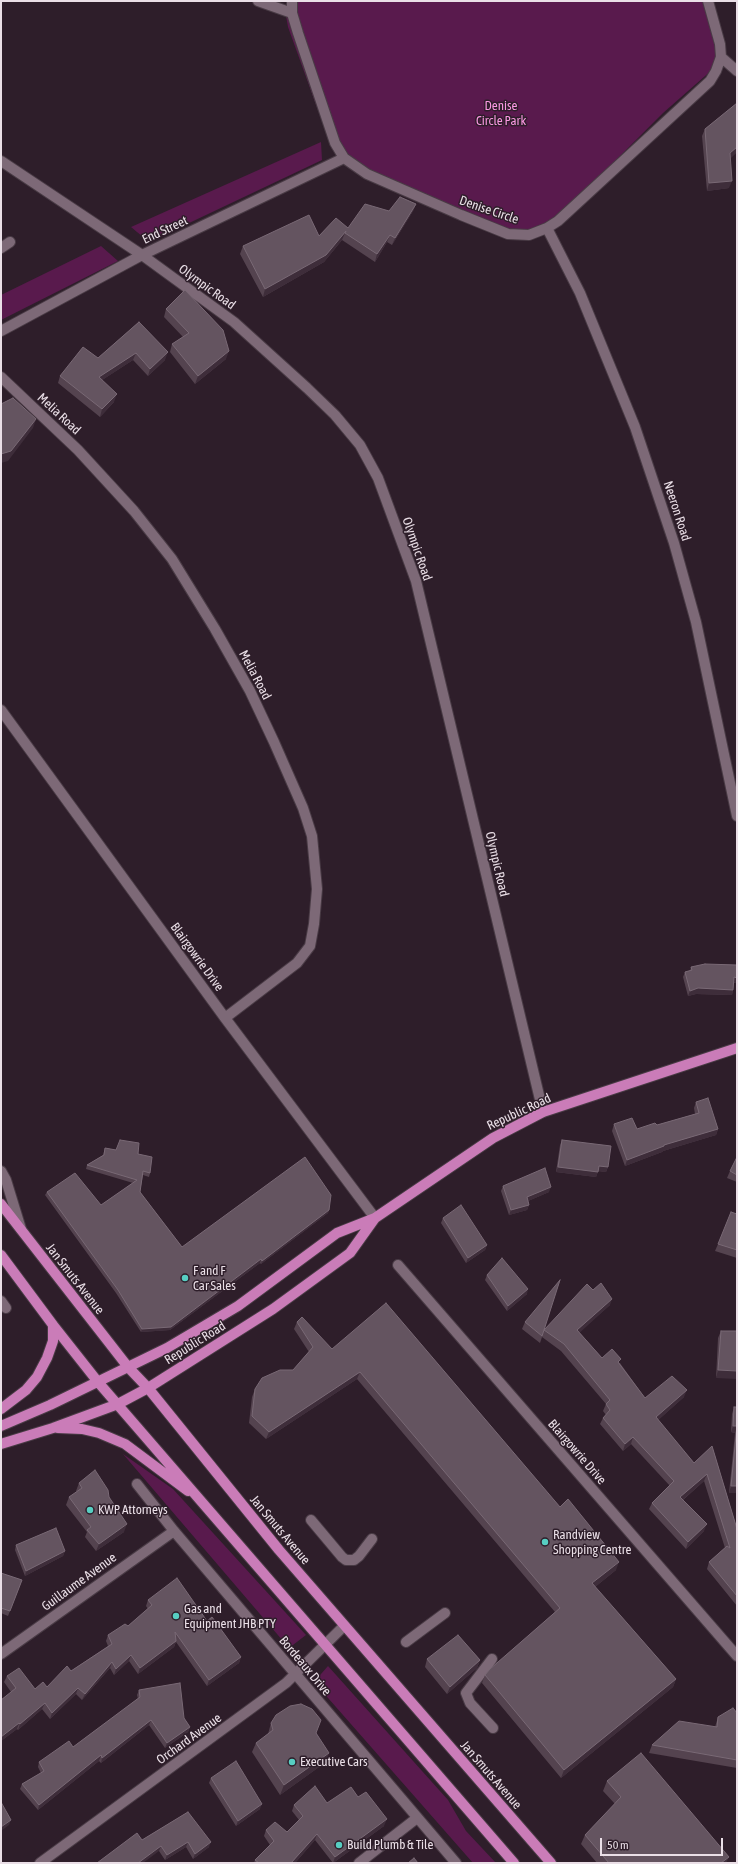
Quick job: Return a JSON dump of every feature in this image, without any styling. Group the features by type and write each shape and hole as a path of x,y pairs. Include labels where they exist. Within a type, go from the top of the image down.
{"main road":[{"name":"Republic Road","path":"1,1426 50,1406 167,1348 238,1306 337,1233 374,1218 493,1138 543,1112 737,1048"},
{"name":"Jan Smuts Avenue","path":"1,1204 128,1367 148,1388 279,1550 551,1863"},
{"name":"Republic Road","path":"1,1444 53,1428 118,1404 148,1388 273,1309 350,1253 374,1218"},
{"path":"1,1256 98,1382 207,1506 324,1644 514,1863"},
{"path":"1,1409 26,1390 37,1377 47,1358 52,1341 53,1325"},
{"path":"53,1428 82,1429 99,1433 125,1444 207,1506"}],"street":[{"path":"258,1 292,13"},
{"name":"Denise Circle","path":"292,1 292,13 335,143 344,158 366,174 508,234 529,235 547,228 558,221 710,81 716,71 721,57"},
{"path":"708,1 720,44 721,57 737,71"},
{"name":"End Street","path":"1,331 142,255 344,158"},
{"name":"Olympic Road","path":"1,161 142,255 234,322 335,415 360,445 378,478 416,581 543,1112"},
{"name":"Neeron Road","path":"547,228 580,293 632,420 674,543 696,622 737,816"},
{"path":"1,248 10,242"},
{"name":"Melia Road","path":"1,377 78,450 134,511 172,559 215,629 250,691 281,756 303,808 312,836 316,889 314,924 310,946 296,963 225,1018"},
{"name":"Blairgowrie Drive","path":"1,710 225,1018 374,1218"},
{"path":"1,1171 6,1180 21,1231"},
{"name":"Blairgowrie Drive","path":"398,1265 737,1656"},
{"name":"Bordeaux Drive","path":"137,1484 174,1531 456,1863"},
{"path":"311,1520 346,1560 351,1560 359,1556 372,1539"},
{"name":"Guillaume Avenue","path":"1,1654 174,1531"},
{"path":"406,1642 445,1613"},
{"name":"Orchard Avenue","path":"40,1863 286,1683 344,1626"},
{"path":"492,1659 466,1693 470,1703 493,1728"},
{"path":"359,1863 417,1818"}],"green space":[{"name":"Denise Circle Park","path":"288,1 706,1 721,62 663,113 544,232 494,231 343,162 332,149 288,27 285,10"},
{"path":"321,142 322,160 149,242 131,227"},
{"path":"101,246 118,261 1,320 1,295"},
{"path":"123,1454 173,1489 306,1635 289,1648"},
{"path":"328,1666 448,1800 466,1831 496,1863 473,1863 314,1682"}],"building":[{"path":"737,103 737,147 730,153 732,181 709,183 705,129"},
{"path":"400,197 416,204 395,238 390,235 377,254 345,233 346,231 326,255 265,289 243,246 309,215 319,236 336,218 348,228 365,204 389,211"},
{"path":"185,290 223,330 229,351 198,376 172,344 189,333 166,309"},
{"path":"139,322 168,352 150,369 136,353 99,377 117,394 102,409 60,376 83,347 98,358"},
{"path":"13,398 36,419 11,451 1,454 1,404"},
{"path":"705,964 737,965 737,978 734,977 733,990 698,988 690,991 685,972 692,970 691,967"},
{"path":"708,1098 718,1129 664,1145 627,1160 614,1124 632,1118 637,1129 655,1123 657,1125 699,1113 696,1102"},
{"path":"120,1140 139,1143 138,1154 152,1157 150,1173 143,1171 140,1192 182,1247 305,1157 331,1195 329,1210 171,1327 142,1329 118,1290 47,1192 75,1173 101,1205 137,1180 87,1165 104,1155 105,1148 116,1150"},
{"path":"562,1140 611,1146 608,1167 599,1166 598,1172 558,1167"},
{"path":"737,1157 737,1175 730,1171"},
{"path":"545,1168 551,1187 527,1197 529,1205 511,1210 503,1186"},
{"path":"461,1205 487,1245 468,1258 443,1218"},
{"path":"731,1212 737,1214 737,1250 718,1244"},
{"path":"502,1258 528,1289 508,1306 487,1275"},
{"path":"560,1280 542,1336 525,1322"},
{"path":"601,1283 612,1299 577,1330 602,1358 612,1349 621,1359 618,1362 645,1398 672,1376 687,1390 656,1417 694,1463 712,1446 737,1529 737,1596 709,1562 727,1546 730,1548 707,1474 680,1497 707,1524 688,1542 652,1503 674,1481 633,1437 625,1444 603,1418 610,1410 606,1404 610,1400 564,1344 544,1330 587,1284 593,1290"},
{"name":"Randview Shopping Centre","path":"386,1303 560,1507 568,1499 619,1562 592,1583 676,1679 564,1770 485,1675 560,1608 360,1372 269,1432 252,1416 255,1389 262,1378 280,1370 293,1370 313,1347 297,1322 302,1317 332,1349"},
{"path":"721,1331 737,1331 737,1371 718,1370"},
{"path":"734,1407 737,1407 737,1426 733,1426"},
{"path":"737,1426 737,1486 731,1486"},
{"name":"KWP Attorneys","path":"95,1470 108,1490 109,1497 127,1524 99,1544 87,1530 91,1527 69,1497 82,1488 79,1483"},
{"path":"56,1528 65,1551 26,1571 16,1545"},
{"path":"1,1573 22,1580 10,1611 1,1608"},
{"path":"177,1578 207,1621 212,1617 241,1657 209,1680 175,1632 176,1641 140,1668 131,1655 116,1669 112,1662 85,1694 78,1688 52,1713 45,1703 20,1724 19,1723 1,1737 1,1700 16,1688 7,1676 19,1668 35,1689 43,1682 47,1687 67,1666 71,1671 112,1644 108,1635 125,1624 128,1626 152,1605 148,1600"},
{"path":"458,1635 480,1660 450,1687 427,1659"},
{"path":"180,1683 184,1718 190,1727 167,1743 151,1720 102,1758 101,1755 39,1805 22,1784 44,1771 39,1762 69,1741 73,1747 140,1697 139,1690"},
{"name":"Executive Cars","path":"301,1704 312,1709 321,1720 316,1733 329,1753 284,1785 256,1743 273,1730 271,1723 276,1715 290,1706"},
{"path":"733,1708 737,1713 737,1760 652,1745 679,1721 717,1727 718,1717"},
{"path":"641,1753 729,1857 721,1863 609,1863 585,1835 621,1797 607,1781"},
{"path":"236,1761 262,1804 238,1821 211,1778"},
{"path":"315,1786 327,1803 351,1787 358,1797 366,1792 387,1819 335,1857 317,1834 291,1863 259,1863 255,1860 274,1841 266,1830 275,1822 287,1832 303,1816 294,1805"},
{"path":"1,1802 11,1820 1,1827"},
{"path":"188,1812 211,1842 195,1854 188,1842 167,1855 161,1846 138,1863 97,1863 137,1833 142,1840"},
{"path":"414,1858 418,1863 408,1863"}],"place":[{"name":"F and F Car Sales","path":"185,1278"},
{"name":"KWP Attorneys","path":"90,1510"},
{"name":"Randview Shopping Centre","path":"545,1542"},
{"name":"Gas and Equipment JHB PTY","path":"176,1616"},
{"name":"Executive Cars","path":"292,1762"},
{"name":"Build Plumb & Tile","path":"339,1845"}]}
